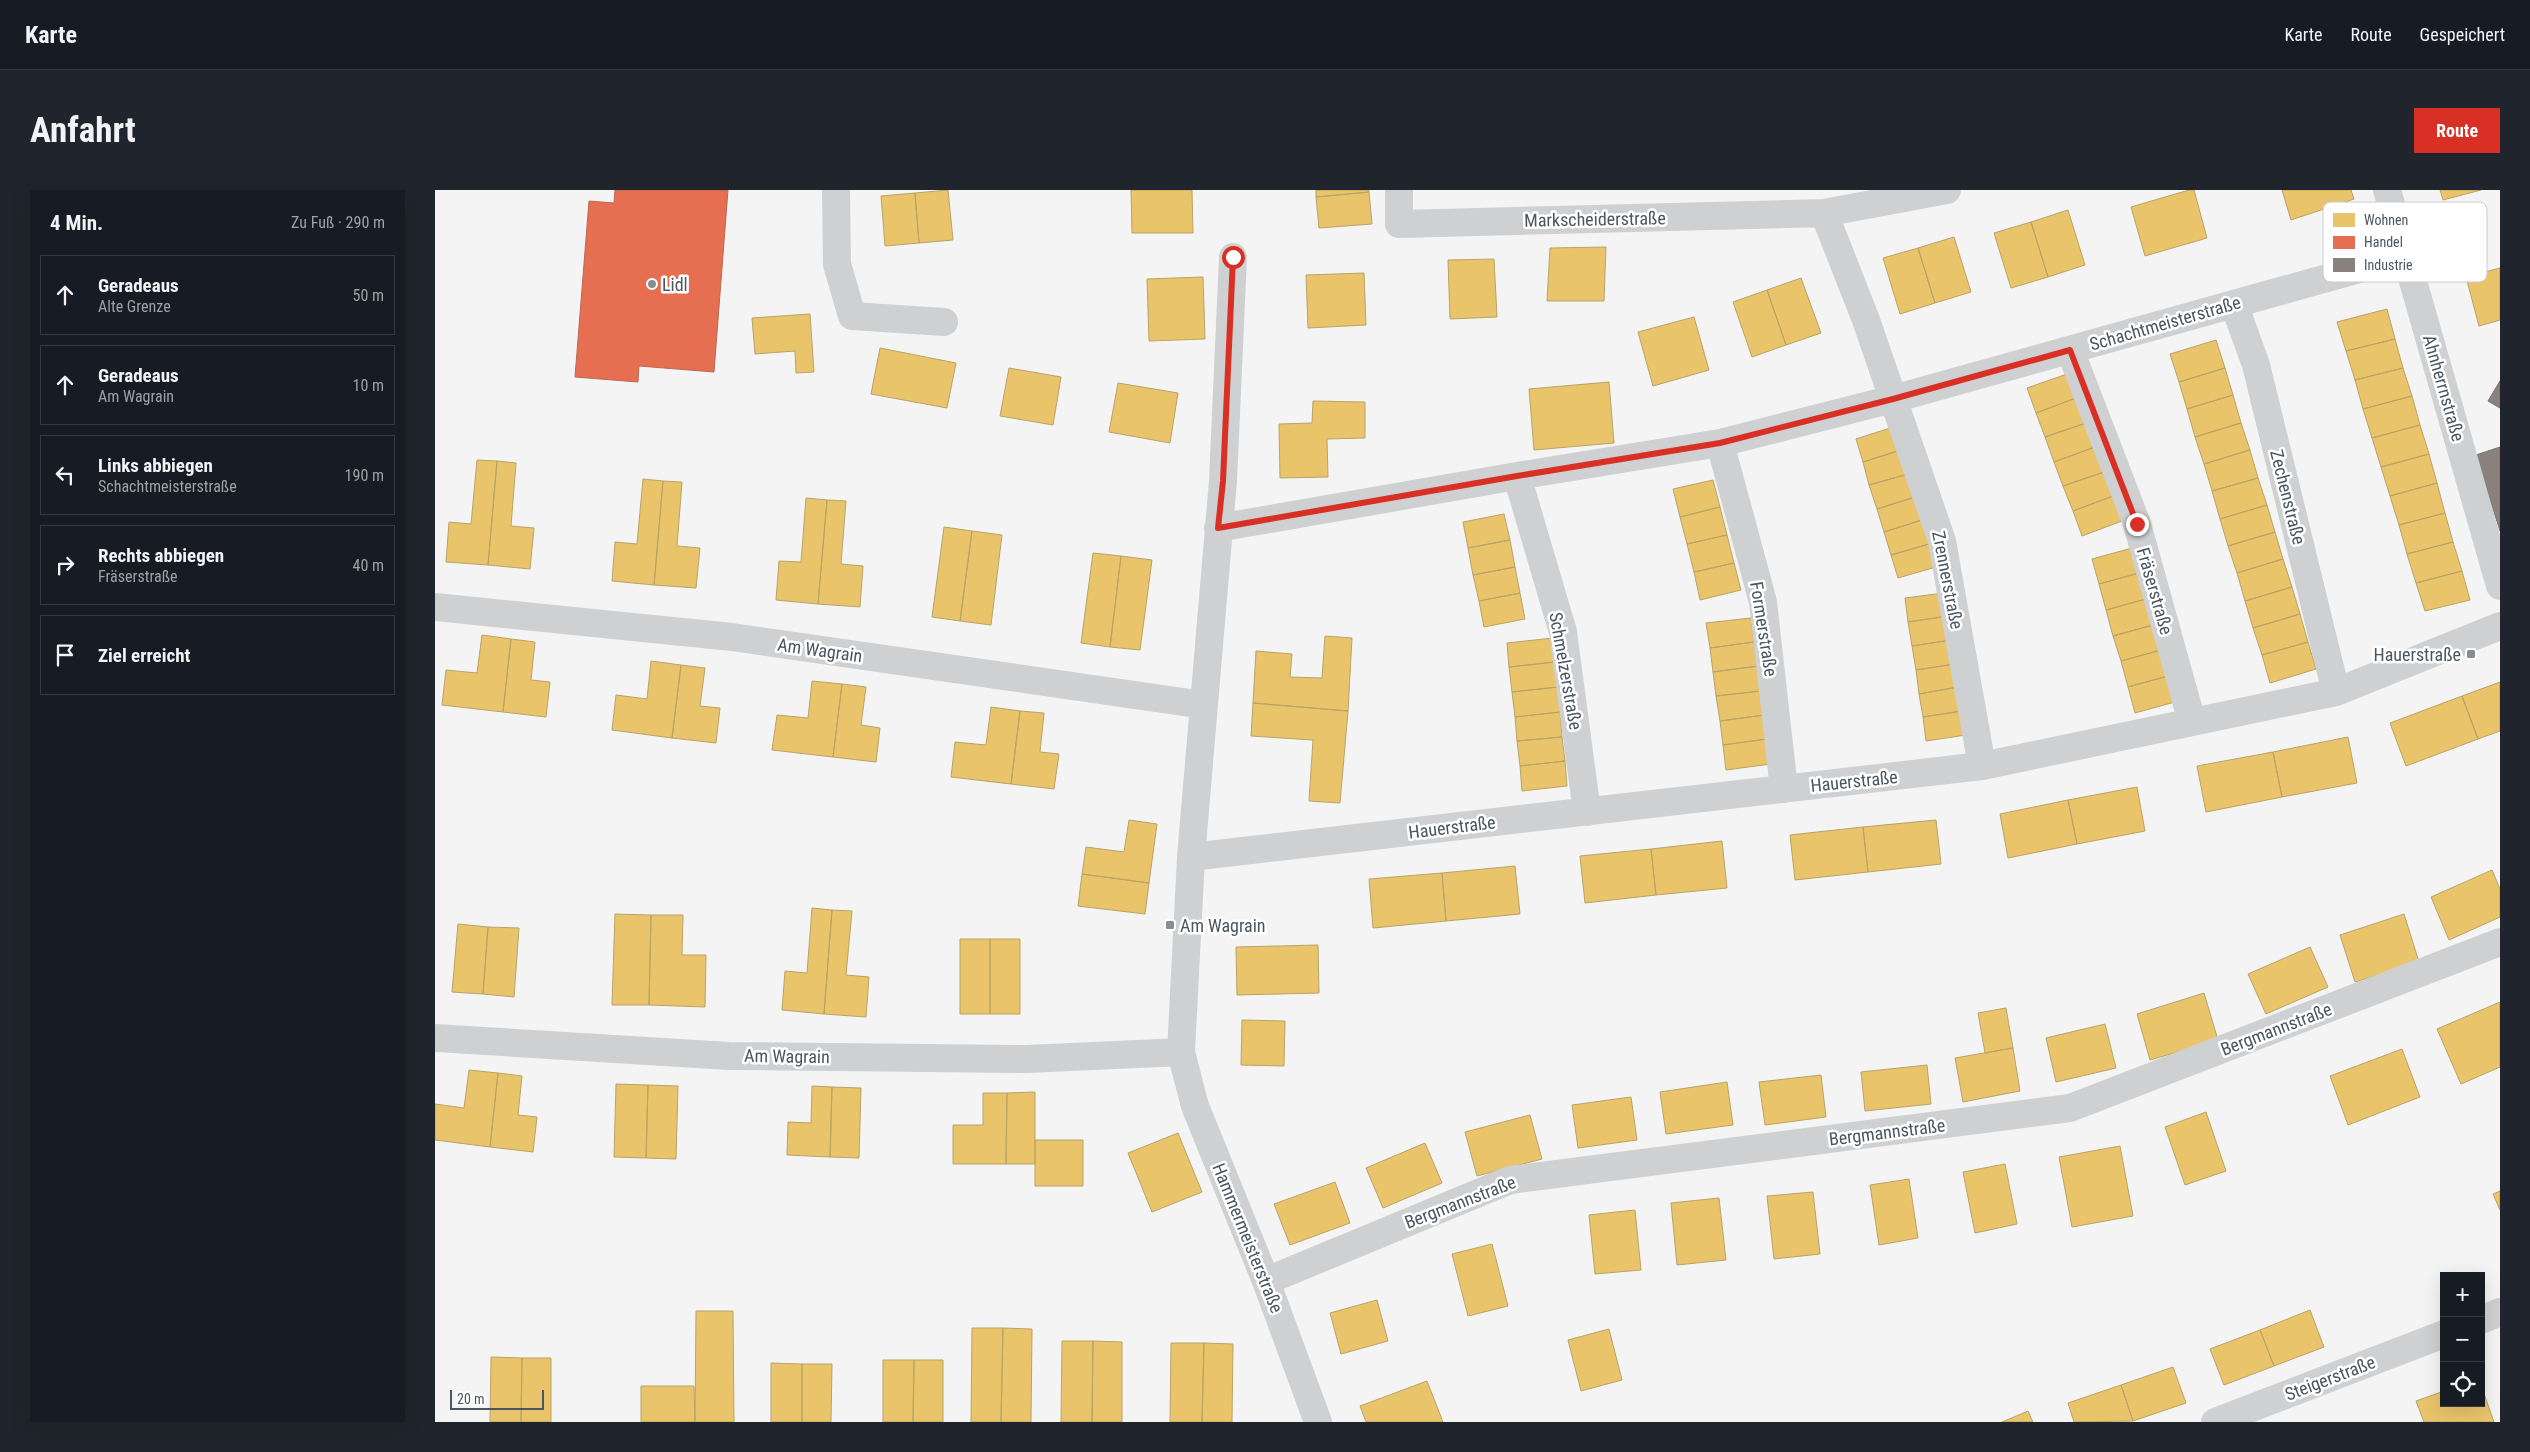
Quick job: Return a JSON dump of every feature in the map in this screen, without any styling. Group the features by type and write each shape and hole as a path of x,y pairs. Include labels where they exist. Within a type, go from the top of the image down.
{"street":[{"path":"836,190 837,264 852,316 944,322"},
{"name":"Markscheiderstraße","path":"1399,190 1399,224 1824,213 1947,190"},
{"path":"1824,213 1867,320 1893,399"},
{"path":"1181,1052 1191,857 1223,481 1233,257"},
{"name":"Schachtmeisterstraße","path":"1218,528 1720,443 1893,399 2323,279"},
{"name":"Ahnherrnstraße","path":"2413,282 2500,586"},
{"name":"Zechenstraße","path":"2234,304 2256,365 2336,692"},
{"name":"Fräserstraße","path":"2070,350 2137,524 2192,722"},
{"name":"Zrennerstraße","path":"1893,399 1943,541 1981,766"},
{"name":"Formerstraße","path":"1720,443 1763,602 1784,789"},
{"name":"Schmelzerstraße","path":"1517,476 1563,632 1587,812"},
{"name":"Am Wagrain","path":"435,606 732,637 1204,705"},
{"name":"Hauerstraße","path":"1191,857 1981,766 2336,692 2500,626"},
{"name":"Bergmannstraße","path":"1265,1281 1510,1180 2069,1108 2500,942"},
{"name":"Am Wagrain","path":"435,1038 729,1056 1027,1059 1181,1052"},
{"name":"Hammermeisterstraße","path":"1181,1052 1195,1106 1265,1281 1318,1422"},
{"path":"2485,1318 2500,1312"},
{"name":"Steigerstraße","path":"2215,1422 2440,1336"}],"building: Wohnen":[{"path":"948,190 953,240 919,243 915,193"},
{"path":"1131,190 1192,190 1193,233 1132,233"},
{"path":"1316,190 1369,190 1369,192 1316,197"},
{"path":"2194,190 2207,238 2145,256 2131,207"},
{"path":"2282,190 2351,190 2354,199 2345,202 2323,202 2323,209 2291,220"},
{"path":"2440,190 2481,190 2443,200"},
{"path":"1369,192 1372,224 1319,228 1316,197"},
{"path":"915,193 919,243 885,246 881,196"},
{"path":"2068,210 2085,265 2048,277 2031,222"},
{"path":"2031,222 2048,277 2011,288 1994,233"},
{"path":"1954,237 1971,292 1935,303 1918,248"},
{"path":"1606,247 1604,301 1547,301 1550,248"},
{"path":"1918,248 1935,303 1900,314 1883,258"},
{"path":"1494,259 1497,317 1450,319 1448,260"},
{"path":"2500,268 2500,320 2479,326 2467,282 2487,282 2487,271"},
{"path":"1364,273 1366,325 1308,328 1306,275"},
{"path":"1203,277 1205,339 1149,341 1147,279"},
{"path":"1801,278 1821,333 1786,345 1767,290"},
{"path":"1767,290 1786,345 1752,357 1733,302"},
{"path":"2387,309 2395,339 2346,351 2337,322"},
{"path":"810,314 814,372 796,373 795,351 755,354 752,318"},
{"path":"1694,317 1709,370 1653,386 1638,332"},
{"path":"2395,339 2403,368 2355,380 2346,351"},
{"path":"2216,340 2225,368 2179,382 2170,354"},
{"path":"880,348 956,363 947,408 871,394"},
{"path":"1009,368 1061,377 1053,425 1000,416"},
{"path":"2225,368 2233,395 2187,409 2179,382"},
{"path":"2403,368 2412,396 2363,409 2355,380"},
{"path":"2067,374 2076,398 2036,413 2027,388"},
{"path":"1609,382 1614,443 1534,450 1529,389"},
{"path":"1118,383 1178,393 1170,443 1109,432"},
{"path":"2233,395 2241,423 2195,437 2187,409"},
{"path":"2412,396 2420,425 2372,438 2363,409"},
{"path":"2076,398 2086,423 2045,437 2036,413"},
{"path":"1313,401 1365,402 1365,438 1327,439 1328,477 1280,478 1279,424 1312,423"},
{"path":"2086,423 2095,447 2054,462 2045,437"},
{"path":"2241,423 2250,450 2204,464 2195,437"},
{"path":"2420,425 2429,454 2381,467 2372,438"},
{"path":"1893,427 1901,450 1863,462 1856,439"},
{"path":"2095,447 2104,472 2063,486 2054,462"},
{"path":"1901,450 1908,474 1869,485 1863,462"},
{"path":"2250,450 2258,478 2212,491 2204,464"},
{"path":"2429,454 2437,483 2390,496 2381,467"},
{"path":"477,460 497,461 488,565 446,562 449,522 471,524"},
{"path":"497,461 516,463 511,526 534,528 530,569 488,565"},
{"path":"2104,472 2113,496 2073,511 2063,486"},
{"path":"1908,474 1915,497 1877,509 1869,485"},
{"path":"2258,478 2267,505 2220,519 2212,491"},
{"path":"643,479 663,481 654,585 612,581 615,542 637,544"},
{"path":"1713,480 1720,507 1680,517 1673,489"},
{"path":"663,481 682,482 677,546 700,548 696,588 654,585"},
{"path":"2437,483 2445,513 2399,525 2390,496"},
{"path":"2113,496 2122,521 2082,536 2073,511"},
{"path":"1915,497 1922,520 1884,532 1877,509"},
{"path":"806,498 827,500 818,604 776,600 779,561 801,562"},
{"path":"827,500 846,501 841,564 863,566 860,607 818,604"},
{"path":"2267,505 2275,532 2228,546 2220,519"},
{"path":"1720,507 1727,535 1687,544 1680,517"},
{"path":"2445,513 2453,542 2407,554 2399,525"},
{"path":"1504,514 1510,540 1468,548 1463,522"},
{"path":"1922,520 1929,544 1891,555 1884,532"},
{"path":"944,527 972,531 960,621 932,617"},
{"path":"972,531 1002,535 991,625 960,621"},
{"path":"2275,532 2283,559 2237,573 2228,546"},
{"path":"1727,535 1734,563 1694,572 1687,544"},
{"path":"1510,540 1515,567 1473,575 1468,548"},
{"path":"2453,542 2462,571 2416,583 2407,554"},
{"path":"1929,544 1936,567 1898,578 1891,555"},
{"path":"2132,548 2139,573 2099,584 2092,559"},
{"path":"1093,553 1121,556 1110,647 1081,643"},
{"path":"1121,556 1152,560 1140,650 1110,647"},
{"path":"2283,559 2292,587 2245,601 2237,573"},
{"path":"1734,563 1741,590 1700,600 1694,572"},
{"path":"1515,567 1520,593 1479,601 1473,575"},
{"path":"2462,571 2470,600 2425,611 2416,583"},
{"path":"2139,573 2146,599 2106,610 2099,584"},
{"path":"2292,587 2300,614 2253,628 2245,601"},
{"path":"1520,593 1525,619 1484,627 1479,601"},
{"path":"1944,593 1948,616 1908,622 1905,598"},
{"path":"2146,599 2153,625 2113,636 2106,610"},
{"path":"2300,614 2308,642 2262,655 2253,628"},
{"path":"1948,616 1951,640 1912,646 1908,622"},
{"path":"1751,618 1754,642 1710,648 1706,623"},
{"path":"2153,625 2161,650 2121,661 2113,636"},
{"path":"482,635 511,639 503,712 442,705 446,670 477,673"},
{"path":"1325,636 1352,638 1348,711 1253,703 1256,651 1292,654 1290,677 1322,678"},
{"path":"1553,638 1555,662 1509,667 1507,643"},
{"path":"511,639 535,642 531,680 550,682 546,717 503,712"},
{"path":"1951,640 1955,664 1916,670 1912,646"},
{"path":"1754,642 1758,666 1713,672 1710,648"},
{"path":"2308,642 2316,669 2270,683 2262,655"},
{"path":"2161,650 2168,676 2128,687 2121,661"},
{"path":"651,661 681,665 672,738 612,730 616,695 647,699"},
{"path":"1555,662 1558,687 1512,692 1509,667"},
{"path":"1955,664 1958,687 1919,694 1916,670"},
{"path":"681,665 705,668 700,706 720,708 716,743 672,738"},
{"path":"1758,666 1761,691 1716,696 1713,672"},
{"path":"2168,676 2175,702 2135,713 2128,687"},
{"path":"812,681 842,684 833,757 772,750 777,715 808,718"},
{"path":"2500,682 2500,731 2478,739 2462,696"},
{"path":"842,684 866,687 861,725 880,728 876,762 833,757"},
{"path":"1558,687 1560,712 1515,717 1512,692"},
{"path":"1958,687 1962,711 1923,717 1919,694"},
{"path":"1761,691 1764,715 1720,721 1716,696"},
{"path":"2462,696 2478,739 2406,766 2390,723"},
{"path":"1253,703 1348,711 1340,803 1309,801 1313,740 1251,736"},
{"path":"991,707 1020,711 1011,784 951,777 955,742 986,745"},
{"path":"1020,711 1044,713 1040,752 1059,754 1054,789 1011,784"},
{"path":"1962,711 1966,735 1926,741 1923,717"},
{"path":"1560,712 1562,737 1517,741 1515,717"},
{"path":"1764,715 1767,739 1723,745 1720,721"},
{"path":"1562,737 1565,761 1520,766 1517,741"},
{"path":"2348,737 2357,783 2282,797 2273,752"},
{"path":"1767,739 1771,764 1726,770 1723,745"},
{"path":"2273,752 2282,797 2206,812 2197,766"},
{"path":"1565,761 1567,786 1522,791 1520,766"},
{"path":"2137,787 2145,831 2077,844 2068,800"},
{"path":"2068,800 2077,844 2008,858 2000,814"},
{"path":"1129,820 1157,824 1149,883 1082,874 1086,847 1124,852"},
{"path":"1936,820 1941,864 1868,872 1863,827"},
{"path":"1863,827 1868,872 1795,880 1790,835"},
{"path":"1722,841 1727,888 1656,895 1651,849"},
{"path":"1651,849 1656,895 1585,903 1580,856"},
{"path":"1515,866 1520,914 1446,921 1442,873"},
{"path":"2492,870 2500,889 2500,917 2449,940 2431,897"},
{"path":"1442,873 1446,921 1373,928 1369,879"},
{"path":"1082,874 1149,883 1145,914 1078,906"},
{"path":"812,908 832,910 824,1014 782,1010 785,971 807,973"},
{"path":"832,910 852,911 846,975 869,977 866,1017 824,1014"},
{"path":"615,914 651,915 649,1005 612,1005"},
{"path":"2404,914 2419,962 2355,982 2340,935"},
{"path":"651,915 683,915 682,955 706,955 705,1007 649,1005"},
{"path":"458,924 488,927 483,994 452,992"},
{"path":"488,927 519,928 514,997 483,994"},
{"path":"960,939 990,939 990,1014 960,1014"},
{"path":"990,939 1020,939 1020,1014 990,1014"},
{"path":"1318,945 1319,993 1237,995 1236,947"},
{"path":"2310,947 2328,987 2266,1014 2248,974"},
{"path":"2204,993 2218,1040 2150,1060 2137,1014"},
{"path":"2500,1002 2500,1067 2461,1084 2437,1029"},
{"path":"2006,1008 2013,1048 1985,1053 1978,1013"},
{"path":"1242,1020 1285,1021 1284,1066 1241,1065"},
{"path":"2105,1024 2116,1068 2056,1082 2046,1038"},
{"path":"2013,1048 2020,1091 1963,1102 1955,1058"},
{"path":"2402,1049 2420,1097 2348,1125 2330,1076"},
{"path":"1927,1065 1931,1104 1865,1111 1861,1072"},
{"path":"469,1070 498,1073 490,1147 435,1140 435,1104 464,1108"},
{"path":"498,1073 522,1076 518,1115 537,1117 533,1152 490,1147"},
{"path":"1821,1075 1826,1117 1765,1125 1759,1082"},
{"path":"1727,1082 1733,1125 1666,1134 1660,1092"},
{"path":"616,1084 648,1085 646,1158 614,1157"},
{"path":"648,1085 678,1086 676,1159 646,1158"},
{"path":"812,1086 832,1087 830,1157 787,1155 788,1122 811,1123"},
{"path":"832,1087 861,1088 859,1158 830,1157"},
{"path":"1035,1092 1035,1164 1006,1164 1007,1093"},
{"path":"983,1093 1007,1093 1006,1164 953,1164 953,1125 983,1125"},
{"path":"1631,1097 1637,1140 1578,1148 1572,1105"},
{"path":"2206,1112 2226,1171 2185,1185 2165,1127"},
{"path":"1530,1115 1542,1159 1477,1176 1465,1132"},
{"path":"1178,1133 1202,1192 1152,1212 1128,1153"},
{"path":"1035,1140 1083,1140 1083,1186 1035,1186"},
{"path":"1425,1143 1442,1183 1383,1208 1366,1168"},
{"path":"2120,1146 2133,1216 2072,1227 2059,1157"},
{"path":"2005,1164 2017,1224 1975,1233 1963,1172"},
{"path":"1909,1179 1918,1238 1879,1245 1870,1185"},
{"path":"1335,1182 1350,1223 1290,1245 1274,1204"},
{"path":"2500,1191 2500,1210 2493,1194"},
{"path":"1813,1192 1820,1254 1774,1259 1767,1196"},
{"path":"1719,1198 1726,1260 1677,1265 1671,1203"},
{"path":"1635,1210 1641,1270 1595,1274 1589,1215"},
{"path":"1492,1244 1508,1306 1468,1316 1452,1254"},
{"path":"1377,1300 1388,1341 1341,1354 1330,1313"},
{"path":"2310,1310 2324,1347 2274,1366 2260,1330"},
{"path":"696,1311 733,1311 734,1422 695,1422"},
{"path":"972,1328 1003,1328 1001,1422 971,1422"},
{"path":"1003,1328 1032,1329 1031,1422 1001,1422"},
{"path":"1609,1329 1622,1380 1581,1391 1568,1340"},
{"path":"2260,1330 2274,1366 2224,1385 2210,1349"},
{"path":"1062,1341 1093,1341 1092,1422 1061,1422"},
{"path":"1093,1341 1122,1342 1122,1422 1092,1422"},
{"path":"1171,1343 1204,1343 1202,1422 1170,1422"},
{"path":"1204,1343 1233,1344 1232,1422 1202,1422"},
{"path":"491,1357 522,1358 521,1422 490,1422"},
{"path":"522,1358 551,1358 551,1422 521,1422"},
{"path":"883,1360 914,1360 913,1422 883,1422"},
{"path":"914,1360 943,1360 943,1422 913,1422"},
{"path":"771,1363 802,1364 802,1422 771,1422"},
{"path":"802,1364 832,1364 831,1422 802,1422"},
{"path":"2173,1367 2186,1403 2133,1421 2121,1385"},
{"path":"1427,1381 1443,1422 1366,1422 1360,1406"},
{"path":"2121,1385 2133,1421 2074,1422 2068,1403"},
{"path":"641,1386 694,1386 695,1422 641,1422"},
{"path":"2440,1392 2440,1407 2485,1407 2485,1396 2494,1422 2424,1422 2416,1401"},
{"path":"2028,1411 2033,1422 2002,1422"}],"building: Handel":[{"name":"Lidl","path":"615,190 728,190 714,372 639,366 638,382 575,377 589,201 614,203"}],"building: Industrie":[{"path":"2500,381 2500,408 2488,401"},
{"path":"2500,447 2500,531 2476,455"}],"place":[{"name":"Lidl","path":"652,284"},
{"name":"Hauerstraße","path":"2471,654"},
{"name":"Am Wagrain","path":"1170,925"}],"route":[{"path":"1233,257 1223,481 1218,528 1720,443 1893,399 2070,350 2137,524"}]}
